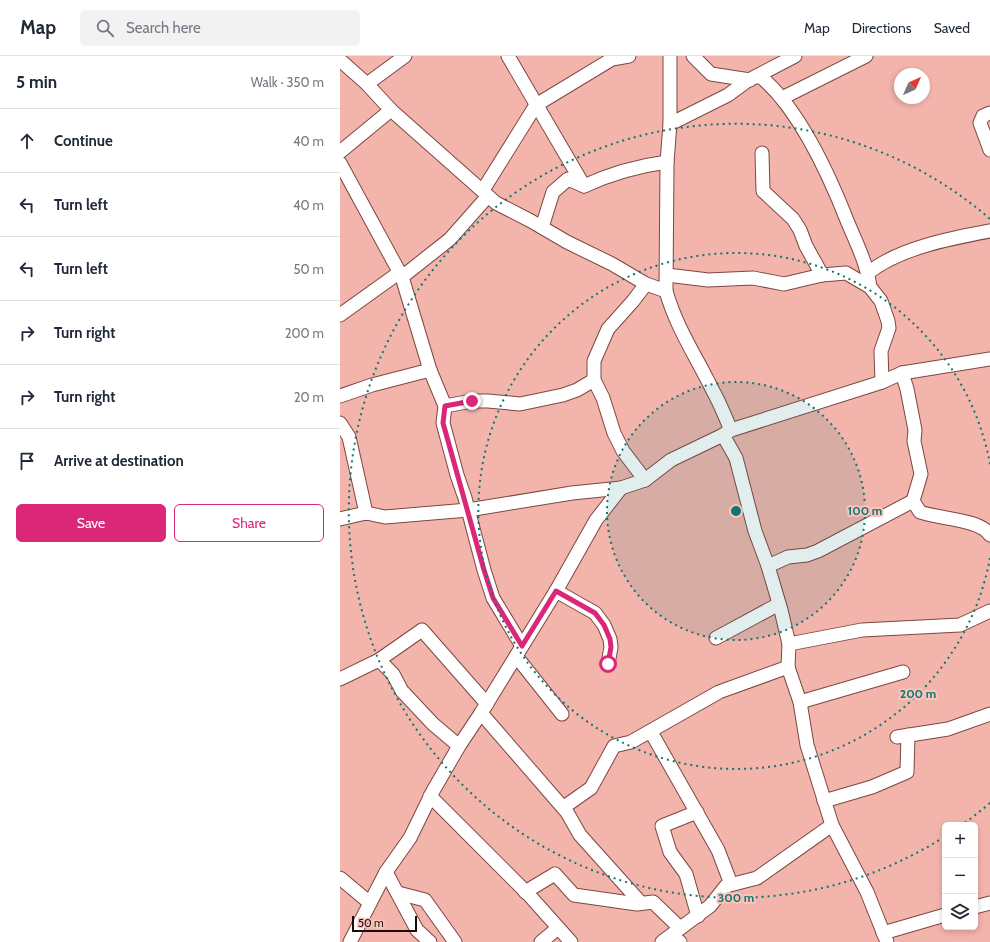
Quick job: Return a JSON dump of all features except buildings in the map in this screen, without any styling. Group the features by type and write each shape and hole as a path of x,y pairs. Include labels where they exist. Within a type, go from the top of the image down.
{"street":[{"path":"367,84 405,56"},
{"path":"508,56 584,186"},
{"path":"340,316 450,239 485,193 536,105 612,59 629,56"},
{"path":"670,56 666,291 670,306 685,339 714,391 736,458 755,531 768,566 789,644 788,667 800,702 807,745 824,801 832,825 867,892 885,938 942,916"},
{"path":"693,56 711,74 753,78 761,77 782,98 794,114 837,193 859,247 870,287"},
{"path":"670,124 728,95 753,78 795,56"},
{"path":"782,98 866,56"},
{"path":"340,60 367,84 391,110 496,203 567,242 612,264 646,284 666,291"},
{"path":"340,152 391,110"},
{"path":"990,113 982,116 980,123 990,150"},
{"path":"762,154 763,191 793,219 822,275"},
{"path":"340,162 401,274 430,370 445,406 443,423 493,598 519,651 562,714"},
{"path":"542,227 553,192 568,179 584,186 605,176 628,169 667,162"},
{"path":"667,275 708,280 753,278 784,284 822,275 846,273 877,266 911,251 960,236 990,231"},
{"path":"846,273 870,287 881,301 890,328 882,351 882,382"},
{"path":"645,480 623,451 614,433 603,398 594,380 594,361 608,329 646,284"},
{"path":"340,519 366,513 384,517 468,510 572,493 621,488 645,480 671,460 727,433 882,382 902,373 990,359"},
{"path":"340,396 372,385 430,370"},
{"path":"768,566 788,557 818,551 913,501 921,474 914,441 916,430 902,373"},
{"path":"445,406 472,401 520,404 563,395 577,390 594,380"},
{"path":"340,423 348,437 366,513"},
{"path":"352,941 386,872 410,838 430,796 459,746 556,591 596,520 621,488"},
{"path":"913,501 920,512 980,526 990,535"},
{"path":"556,591 595,613 604,625 610,639 611,647 608,664"},
{"path":"716,638 778,604"},
{"path":"789,644 862,630 960,625 990,611"},
{"path":"340,679 379,660 422,630 565,810 580,835 641,904"},
{"path":"379,660 393,674 402,691 433,724 459,746"},
{"path":"565,810 564,807 591,788 614,746 631,742 651,732 719,692 788,667"},
{"path":"800,702 903,672"},
{"path":"824,801 872,787 907,772 902,736 948,729 990,714"},
{"path":"651,732 718,850 731,884"},
{"path":"430,796 526,892 571,942"},
{"path":"697,812 662,826 670,852 686,874 698,916"},
{"path":"662,942 679,937 698,916 710,906 726,886 757,878 832,825"},
{"path":"386,872 417,930 430,942"},
{"path":"526,892 555,874 574,894 641,904 653,902 679,937"},
{"path":"340,878 370,903"},
{"path":"398,893 425,900 455,942"},
{"path":"978,906 990,903"},
{"path":"541,942 558,928"}],"route":[{"path":"472,401 445,406 443,423 493,598 522,646 556,591 595,613 604,625 610,639 611,647 608,664"}]}
